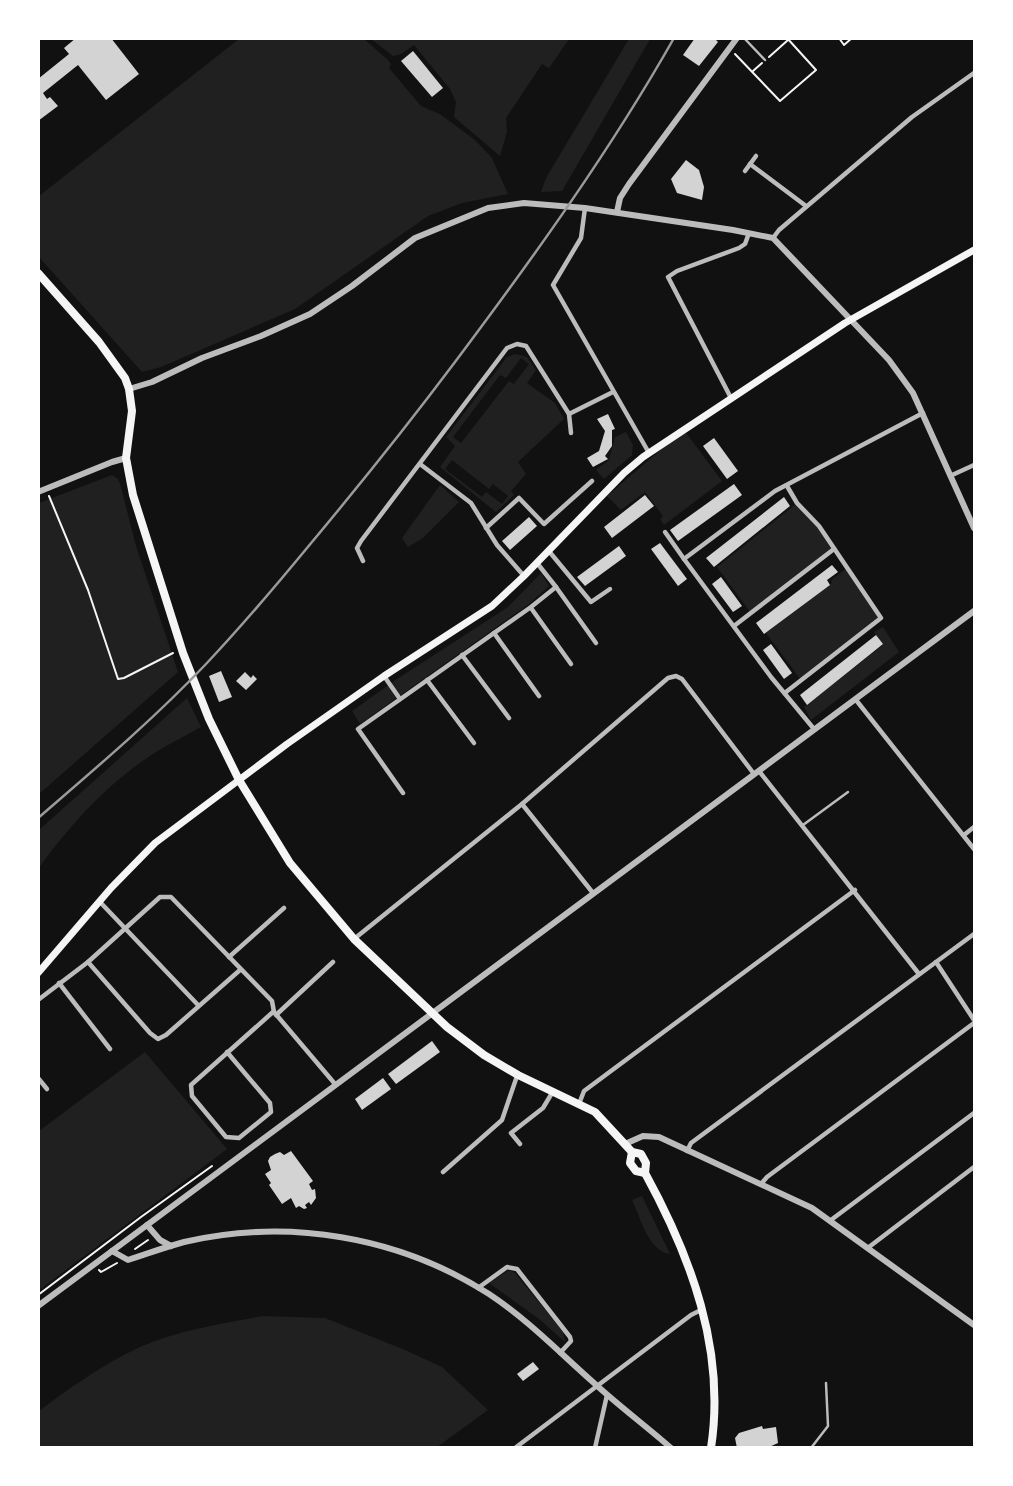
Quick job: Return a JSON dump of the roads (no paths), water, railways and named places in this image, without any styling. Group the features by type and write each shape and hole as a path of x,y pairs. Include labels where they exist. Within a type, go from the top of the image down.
{"highway":[{"path":"38,273 125,378 132,411 126,458 141,522 183,653 209,719 239,780 290,863 354,939 432,1013 484,1055 603,1119 632,1152 641,1154 644,1159 645,1173 676,1234 703,1309 715,1403 711,1447"},
{"path":"632,1152 630,1163 636,1171 645,1173"}],"main road":[{"path":"38,972 155,843 287,744 384,676 479,615 524,576 624,473 851,319 975,250"}],"street":[{"path":"617,212 622,194 737,38"},
{"path":"773,238 806,206 912,117 975,73"},
{"path":"745,171 756,156"},
{"path":"750,164 806,206"},
{"path":"129,389 152,382 202,358 310,314 415,238 455,219 506,204 585,208 749,233 773,238 899,373 923,412 975,528"},
{"path":"585,208 581,238 553,285 649,454"},
{"path":"731,398 668,277 677,271 739,248 745,244 749,233"},
{"path":"363,561 357,548 361,541 507,348 517,344 526,346 569,415 572,433"},
{"path":"569,415 613,392"},
{"path":"684,559 775,491 923,412"},
{"path":"38,492 126,458"},
{"path":"420,464 471,503 496,545 524,576"},
{"path":"950,476 975,465"},
{"path":"486,528 519,498 544,524 592,481"},
{"path":"786,692 881,618 819,526 797,503 787,486"},
{"path":"665,532 771,677 815,730"},
{"path":"734,626 834,549"},
{"path":"548,550 591,602 610,589"},
{"path":"536,562 596,643"},
{"path":"403,793 358,729 556,587"},
{"path":"531,607 571,664"},
{"path":"38,1306 973,615"},
{"path":"494,633 539,696"},
{"path":"462,655 509,718"},
{"path":"384,676 400,699"},
{"path":"354,939 522,804 668,678 676,676 682,679 757,773 803,825 919,975"},
{"path":"427,680 474,743"},
{"path":"856,700 975,849"},
{"path":"522,804 594,894"},
{"path":"964,835 975,827"},
{"path":"579,1104 584,1091 855,890"},
{"path":"38,1000 88,962 160,897 171,897 272,1001 275,1014 335,1084"},
{"path":"99,902 198,1005"},
{"path":"229,957 284,908"},
{"path":"687,1151 691,1143 975,933"},
{"path":"88,962 158,1039 240,970"},
{"path":"228,1052 270,1103 271,1112 239,1138 226,1137 192,1096 191,1085 228,1052 275,1014 333,962"},
{"path":"761,1184 975,1022 936,962"},
{"path":"59,983 110,1049"},
{"path":"443,1172 502,1120 517,1075"},
{"path":"38,1078 47,1089"},
{"path":"520,1144 511,1133 543,1108 552,1092"},
{"path":"831,1220 975,1113"},
{"path":"625,1144 637,1137 653,1135 807,1205 975,1325"},
{"path":"869,1248 975,1167"},
{"path":"147,1225 160,1241 171,1246"},
{"path":"112,1251 128,1260 171,1246 252,1233 301,1232 337,1235 407,1254 495,1299 671,1447"},
{"path":"478,1288 507,1267 517,1269 570,1337 571,1341 560,1353"},
{"path":"515,1447 691,1315 703,1309"},
{"path":"595,1447 608,1395"}],"lane":[{"path":"744,38 765,60"},
{"path":"803,825 848,792"},
{"path":"811,1447 828,1426 827,1383"}],"railway":[{"path":"38,818 124,743 186,684 257,607 345,502 437,386 542,244 624,122 674,38"}]}
